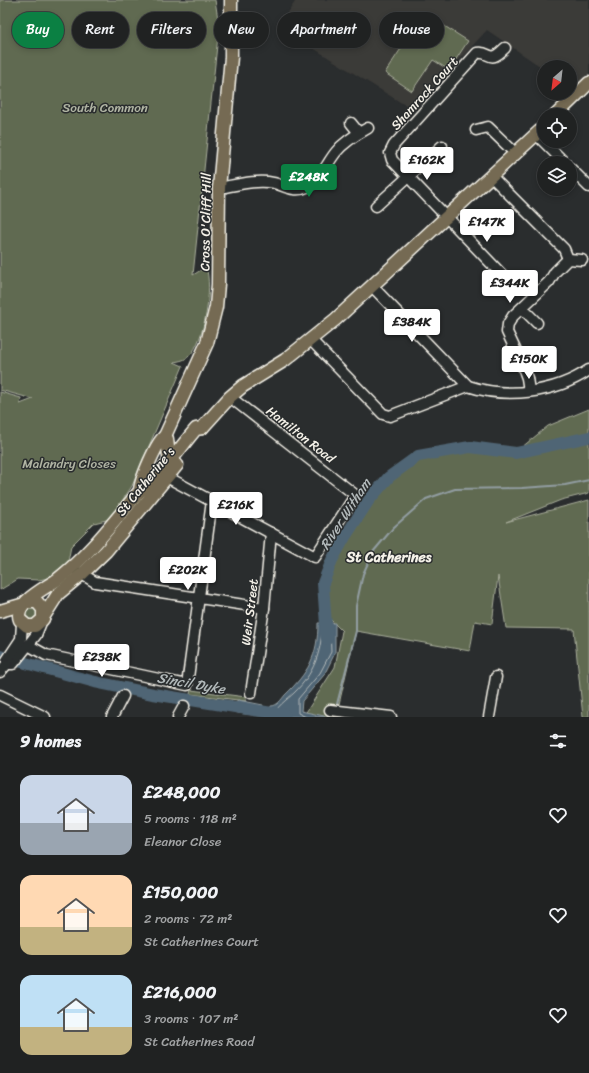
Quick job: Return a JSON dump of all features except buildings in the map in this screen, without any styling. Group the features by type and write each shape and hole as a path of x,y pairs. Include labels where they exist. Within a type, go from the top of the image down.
{"main road":[{"name":"Cross O'Cliff Hill","path":"167,432 207,343 216,307 218,284 219,188 231,57 231,0"},
{"path":"564,108 587,88"},
{"path":"202,428 230,397 243,386 311,340 492,177 537,133"},
{"name":"St Catherine's","path":"43,618 58,594 106,551 202,434 202,428 196,429 144,490 140,491"},
{"path":"167,432 176,438 188,439"},
{"path":"167,432 169,461 168,476"},
{"name":"St Catherine's","path":"24,604 71,568 100,539 140,491 158,445 167,432"},
{"path":"32,601 39,603 43,609 43,618 33,626 0,612 32,601"},
{"path":"21,622 19,611 24,604"}],"street":[{"name":"Shamrock Court","path":"408,177 392,160 390,153 394,145 477,53 490,57 498,56 505,48"},
{"path":"351,123 358,133"},
{"path":"476,130 491,124 516,154"},
{"path":"219,188 251,183 273,183 293,190 306,188 317,179 338,150 358,133 368,128"},
{"path":"376,206 442,146"},
{"path":"554,148 560,156"},
{"path":"577,175 589,187"},
{"path":"408,177 510,283"},
{"path":"492,177 561,246 568,259"},
{"path":"529,391 527,378 522,364 507,332 510,320 549,282 555,272 568,259 582,260"},
{"path":"372,286 468,386 484,391 506,394 529,391 554,386 580,376 589,370"},
{"path":"522,308 537,323"},
{"path":"311,340 383,414 390,416 468,386"},
{"name":"Hamilton Road","path":"230,397 354,494 353,499 315,557 271,533"},
{"path":"168,476 271,533"},
{"path":"21,649 187,685 212,501"},
{"name":"Weir Street","path":"252,693 264,608 271,533"},
{"path":"71,568 95,582 264,608"},
{"path":"4,668 13,664 21,649 40,628 43,618"},
{"path":"21,622 21,649"},
{"path":"489,717 496,677"},
{"path":"0,695 45,717"},
{"path":"112,717 123,696"},
{"path":"178,717 184,706"},
{"path":"330,710 391,717"}],"shaded area":[{"path":"296,0 589,0 589,76 577,88 577,60 537,60 537,64 487,30 413,110 313,48 371,48 371,12 288,12"}],"green space":[{"name":"South Common","path":"0,0 215,0 217,12 214,12 214,48 217,48 193,275 206,267 209,287 208,300 199,339 195,349 188,357 174,362 183,366 132,486 110,519 94,523 71,546 68,562 48,578 39,580 18,579 0,590 0,392 21,398 20,404 33,399 0,390"},
{"path":"444,26 468,41 449,70 433,60 412,91 385,73 401,48 444,48"},
{"path":"589,409 589,493 561,500 506,522 589,500 589,717 583,717 574,629 506,628 498,576 492,624 475,621 470,651 356,631 336,717 303,717 335,667 342,631 326,615 323,583 332,560 369,500 389,477 418,456 470,447 516,452 548,426"},
{"path":"37,607 39,617 31,621 25,618 26,608"},
{"path":"191,690 246,697 246,701 190,694"}],"water":[{"path":"318,623 335,623 335,653 324,675 302,701 301,711 329,717 269,717 271,706 279,702 306,671 314,654 318,635"},
{"path":"238,700 263,705 261,716 238,713 227,708"}],"waterway":[{"name":"River Witham","path":"327,639 323,583 332,560 345,537 369,500 389,477 418,456 470,447 516,453 589,437"},
{"path":"337,704 356,631 356,606 363,574 373,552 394,527 426,499 455,489 522,488 565,485 589,480"},
{"name":"Sincil Dyke","path":"0,656 95,682 153,694 285,715"}],"district":[{"name":"St Catherines","path":"389,557"}],"park label":[{"name":"Malandry Closes","path":"69,463"}]}
